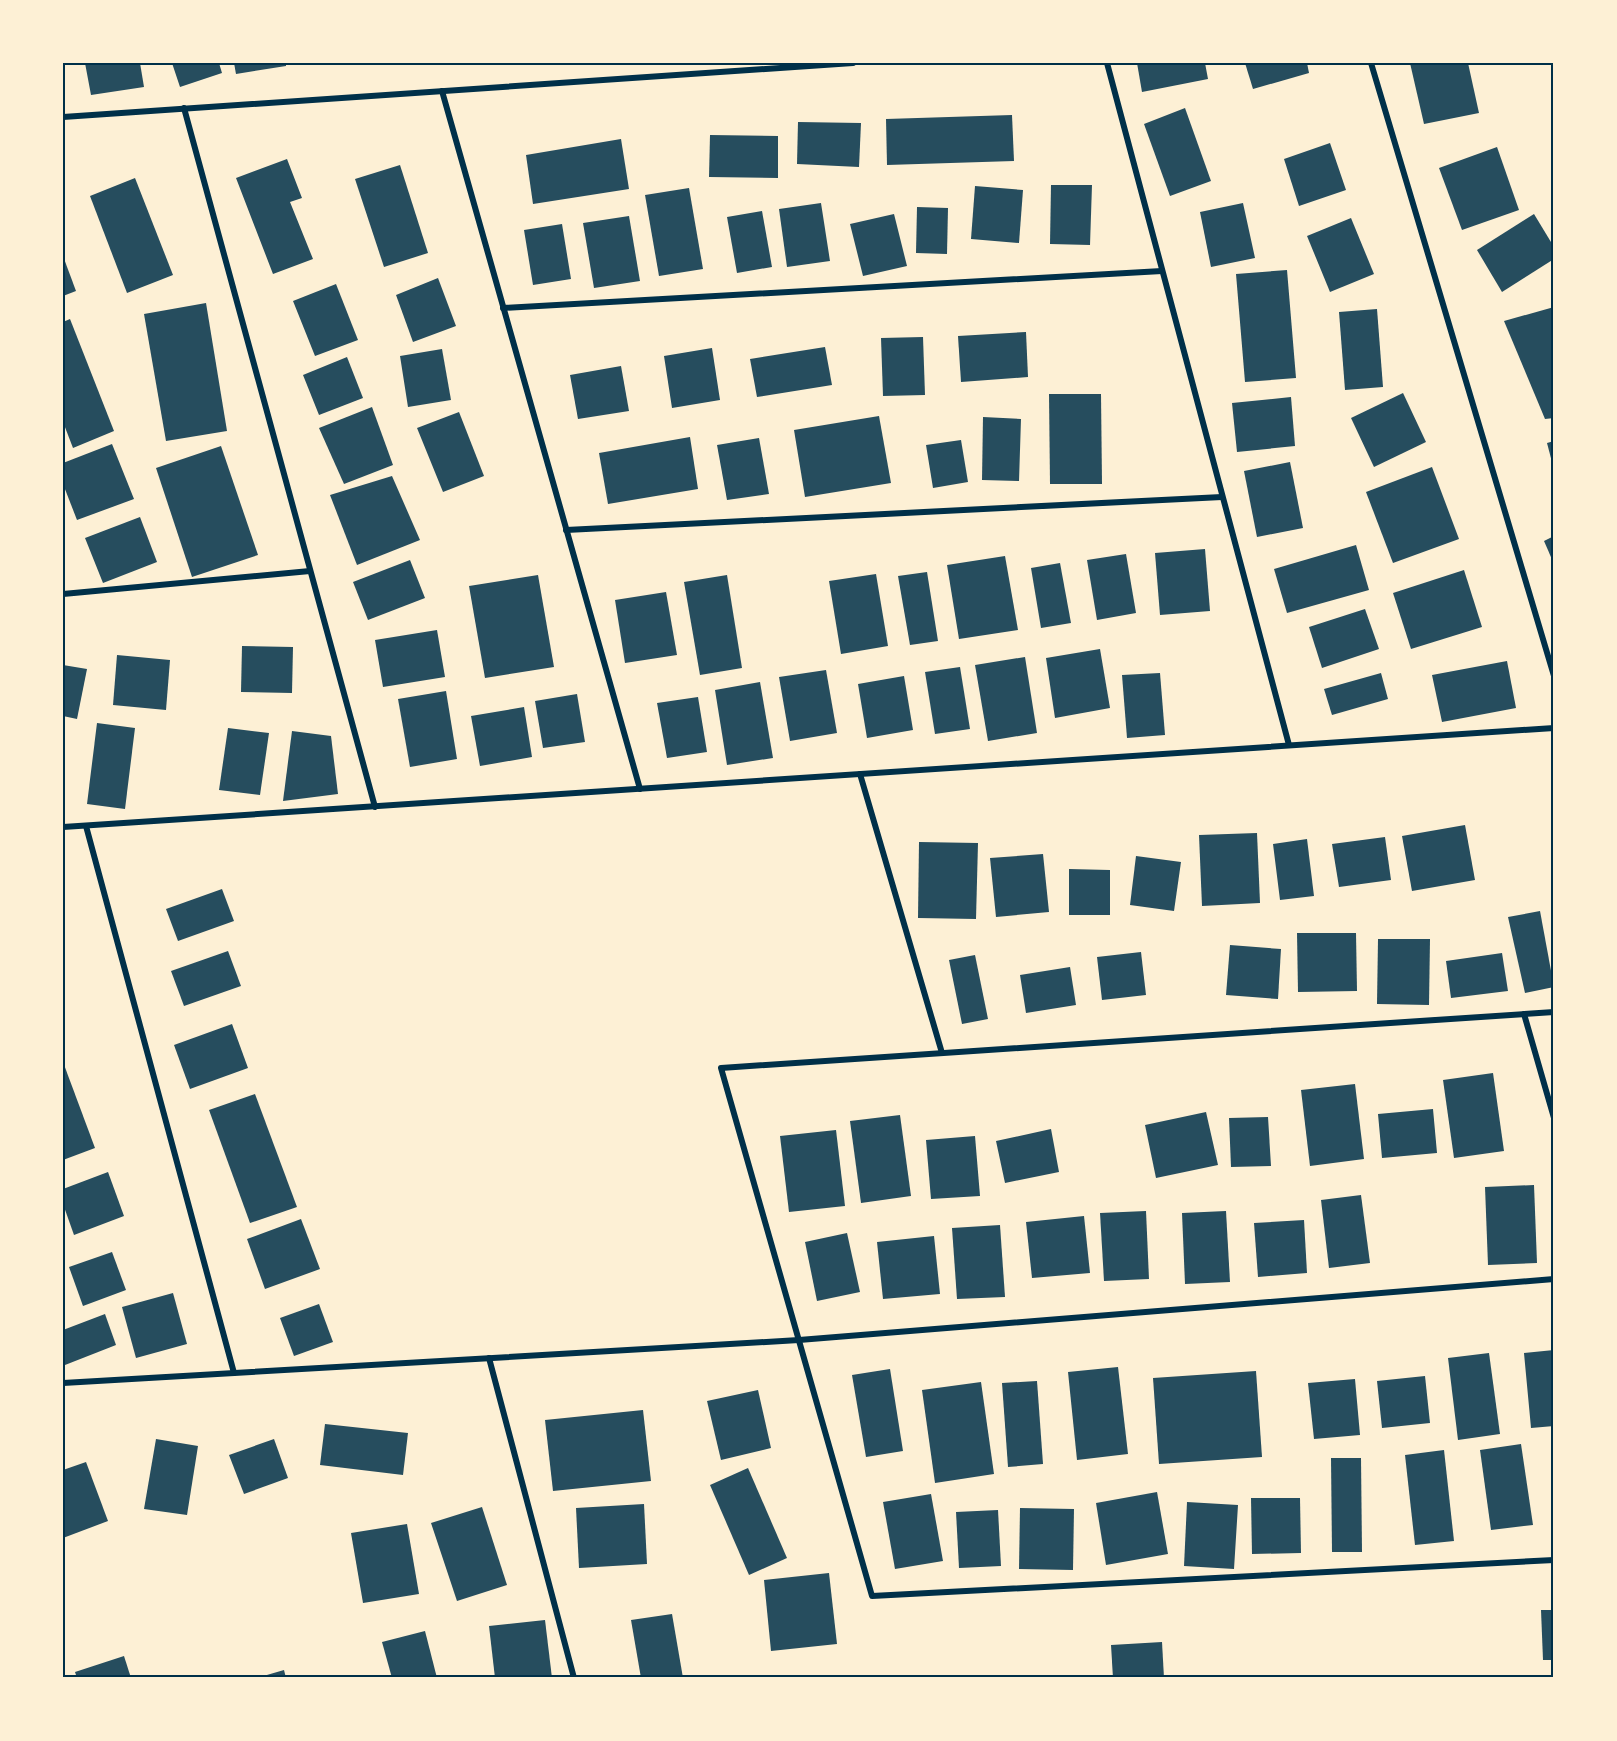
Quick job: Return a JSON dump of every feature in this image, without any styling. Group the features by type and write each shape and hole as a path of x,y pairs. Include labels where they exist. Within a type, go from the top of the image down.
{"street":[{"path":"63,117 853,63"},
{"path":"1107,63 1289,745"},
{"path":"1371,63 1554,676"},
{"path":"442,91 640,789"},
{"path":"184,108 375,807"},
{"path":"503,308 1162,271"},
{"path":"566,530 1222,497"},
{"path":"63,594 310,571"},
{"path":"63,827 1554,728"},
{"path":"860,774 942,1053"},
{"path":"86,826 234,1373"},
{"path":"1554,1012 721,1068 872,1596 1554,1560"},
{"path":"1524,1014 1554,1118"},
{"path":"63,1383 799,1340 1554,1279"},
{"path":"489,1358 574,1678"}],"building":[{"path":"85,63 140,63 144,87 91,95"},
{"path":"172,63 219,63 222,73 180,87"},
{"path":"234,63 286,63 286,66 236,74"},
{"path":"1137,63 1205,63 1208,79 1142,92"},
{"path":"1245,63 1307,63 1309,73 1253,89"},
{"path":"1410,63 1468,63 1479,113 1424,124"},
{"path":"1185,108 1211,181 1170,196 1144,124"},
{"path":"1012,115 1014,161 887,165 886,119"},
{"path":"798,122 861,123 859,167 797,164"},
{"path":"710,135 778,136 778,178 709,177"},
{"path":"621,139 629,189 533,204 526,155"},
{"path":"1330,143 1346,190 1299,206 1284,159"},
{"path":"1497,147 1519,210 1462,230 1439,168"},
{"path":"287,159 302,198 290,202 313,259 273,274 236,178"},
{"path":"400,165 428,253 384,267 355,179"},
{"path":"135,178 173,275 127,293 90,196"},
{"path":"1051,185 1092,185 1090,245 1050,244"},
{"path":"975,186 1023,190 1019,243 971,239"},
{"path":"689,188 703,269 659,276 645,195"},
{"path":"821,203 830,261 787,267 779,209"},
{"path":"1243,203 1255,258 1211,267 1200,212"},
{"path":"917,207 948,208 947,254 916,253"},
{"path":"762,211 772,267 737,273 727,217"},
{"path":"894,214 907,266 863,276 850,224"},
{"path":"1534,214 1554,247 1554,259 1502,292 1477,250"},
{"path":"629,216 640,281 594,288 583,223"},
{"path":"1351,218 1374,274 1330,292 1307,236"},
{"path":"562,224 571,279 533,285 524,230"},
{"path":"63,256 76,291 63,296"},
{"path":"1287,270 1296,378 1245,382 1236,274"},
{"path":"438,278 456,326 413,342 396,295"},
{"path":"336,284 358,340 315,356 293,301"},
{"path":"206,303 227,431 166,441 144,314"},
{"path":"1554,307 1554,418 1545,419 1504,321"},
{"path":"1377,309 1383,387 1345,390 1339,312"},
{"path":"70,319 114,431 73,448 63,422 63,322"},
{"path":"1026,332 1028,377 961,382 958,336"},
{"path":"923,337 925,395 883,396 881,338"},
{"path":"825,347 832,385 757,397 750,359"},
{"path":"712,348 720,400 672,408 664,356"},
{"path":"442,349 451,400 408,407 400,356"},
{"path":"347,357 363,398 319,415 303,375"},
{"path":"621,366 629,411 578,419 570,375"},
{"path":"1403,393 1426,442 1374,467 1351,418"},
{"path":"1049,394 1101,394 1102,484 1050,484"},
{"path":"1291,397 1295,446 1237,452 1232,403"},
{"path":"372,407 393,465 344,484 319,428"},
{"path":"459,412 484,476 443,492 417,428"},
{"path":"879,416 891,483 805,497 794,430"},
{"path":"983,417 1021,419 1019,481 982,480"},
{"path":"690,437 698,489 608,504 599,453"},
{"path":"759,438 769,494 727,500 717,445"},
{"path":"961,440 968,482 933,488 926,445"},
{"path":"1554,441 1554,466 1553,466 1547,443"},
{"path":"112,444 134,499 77,520 63,484 63,463"},
{"path":"221,446 258,555 192,577 156,468"},
{"path":"1290,462 1303,528 1257,537 1244,471"},
{"path":"1432,467 1459,539 1393,563 1366,492"},
{"path":"392,476 420,540 357,565 330,495"},
{"path":"140,517 157,562 103,583 85,538"},
{"path":"1554,536 1554,564 1544,541"},
{"path":"1356,545 1369,590 1287,613 1274,569"},
{"path":"1205,549 1210,611 1160,615 1155,553"},
{"path":"1126,554 1136,613 1097,620 1087,560"},
{"path":"1005,556 1018,630 959,639 947,565"},
{"path":"410,560 425,598 368,620 353,582"},
{"path":"1060,563 1071,623 1041,628 1031,568"},
{"path":"1464,570 1482,627 1411,649 1393,593"},
{"path":"927,572 938,641 910,645 898,576"},
{"path":"876,574 888,646 841,654 829,581"},
{"path":"538,575 554,667 485,678 469,586"},
{"path":"727,575 742,668 700,675 684,582"},
{"path":"666,592 677,655 625,663 615,600"},
{"path":"1365,609 1379,649 1322,668 1309,627"},
{"path":"437,630 445,677 383,687 375,640"},
{"path":"242,646 293,647 292,693 241,692"},
{"path":"1100,649 1110,708 1055,718 1046,658"},
{"path":"117,655 170,660 166,710 113,705"},
{"path":"1025,657 1037,733 988,741 975,665"},
{"path":"1507,661 1516,708 1442,722 1432,675"},
{"path":"63,665 87,669 77,719 63,716"},
{"path":"960,667 970,729 935,734 925,672"},
{"path":"826,670 837,733 790,741 779,677"},
{"path":"1160,673 1165,735 1127,738 1122,675"},
{"path":"1381,673 1388,699 1332,715 1324,689"},
{"path":"904,676 913,730 867,738 858,684"},
{"path":"760,682 773,758 727,765 715,690"},
{"path":"446,691 457,759 410,767 398,699"},
{"path":"577,694 585,742 543,748 535,701"},
{"path":"698,697 707,752 667,758 657,703"},
{"path":"524,707 532,757 480,766 471,716"},
{"path":"97,723 135,728 125,809 87,804"},
{"path":"228,728 269,733 260,795 219,790"},
{"path":"292,731 331,736 338,794 283,801"},
{"path":"1465,825 1475,880 1412,891 1402,836"},
{"path":"1257,833 1260,903 1202,906 1199,835"},
{"path":"1385,837 1391,880 1339,887 1332,844"},
{"path":"1307,839 1314,896 1280,900 1273,844"},
{"path":"919,842 978,843 976,919 918,918"},
{"path":"1043,854 1049,912 996,917 990,858"},
{"path":"1136,856 1181,862 1174,911 1130,905"},
{"path":"1069,869 1110,870 1110,915 1069,915"},
{"path":"222,889 234,921 178,941 166,909"},
{"path":"1540,911 1554,987 1525,993 1508,917"},
{"path":"1297,933 1356,933 1357,991 1298,992"},
{"path":"1378,939 1430,939 1429,1005 1377,1004"},
{"path":"1230,945 1281,949 1278,999 1226,995"},
{"path":"228,951 241,986 184,1006 171,971"},
{"path":"1141,952 1146,995 1102,1000 1097,957"},
{"path":"1502,953 1508,991 1451,998 1446,961"},
{"path":"975,955 988,1019 962,1024 949,960"},
{"path":"1070,967 1076,1005 1026,1013 1020,975"},
{"path":"232,1024 248,1068 190,1089 174,1045"},
{"path":"63,1062 95,1148 63,1160"},
{"path":"1493,1073 1504,1151 1454,1158 1443,1080"},
{"path":"1355,1084 1364,1159 1310,1166 1301,1090"},
{"path":"255,1094 297,1207 250,1223 209,1110"},
{"path":"1433,1109 1437,1153 1382,1158 1378,1114"},
{"path":"1206,1112 1218,1165 1156,1178 1145,1125"},
{"path":"900,1115 911,1196 861,1203 850,1121"},
{"path":"1268,1117 1271,1166 1231,1167 1229,1118"},
{"path":"1051,1129 1059,1172 1005,1183 996,1141"},
{"path":"836,1130 845,1206 789,1212 780,1136"},
{"path":"975,1136 980,1196 931,1199 926,1140"},
{"path":"108,1172 124,1216 74,1235 63,1204 63,1189"},
{"path":"1534,1185 1537,1263 1488,1265 1485,1187"},
{"path":"1361,1195 1370,1263 1329,1268 1321,1200"},
{"path":"1146,1211 1149,1279 1104,1281 1100,1213"},
{"path":"1226,1211 1230,1282 1185,1284 1182,1213"},
{"path":"1084,1216 1090,1273 1032,1278 1026,1222"},
{"path":"301,1219 320,1269 265,1289 247,1239"},
{"path":"1304,1220 1307,1273 1258,1277 1254,1223"},
{"path":"1000,1225 1005,1297 957,1299 952,1228"},
{"path":"847,1233 860,1292 817,1301 805,1242"},
{"path":"934,1236 940,1294 883,1299 877,1242"},
{"path":"112,1252 126,1290 83,1306 69,1267"},
{"path":"173,1293 187,1344 136,1358 122,1307"},
{"path":"319,1304 333,1342 294,1356 280,1318"},
{"path":"105,1314 116,1345 65,1365 63,1330"},
{"path":"1554,1350 1554,1426 1531,1428 1524,1353"},
{"path":"1489,1353 1500,1434 1458,1440 1448,1358"},
{"path":"1118,1367 1128,1454 1077,1460 1068,1372"},
{"path":"890,1369 903,1451 866,1457 852,1375"},
{"path":"1256,1371 1262,1457 1159,1464 1153,1378"},
{"path":"1425,1376 1430,1423 1382,1428 1377,1381"},
{"path":"1355,1379 1360,1435 1314,1439 1308,1383"},
{"path":"1037,1381 1043,1464 1008,1467 1002,1383"},
{"path":"981,1382 994,1474 935,1483 922,1390"},
{"path":"758,1390 771,1448 721,1460 707,1401"},
{"path":"643,1410 651,1481 553,1491 545,1420"},
{"path":"325,1424 408,1433 403,1475 320,1465"},
{"path":"156,1439 198,1446 187,1515 144,1509"},
{"path":"274,1439 288,1478 244,1494 229,1455"},
{"path":"1521,1444 1533,1525 1491,1530 1480,1450"},
{"path":"1444,1450 1454,1541 1415,1545 1405,1455"},
{"path":"1331,1458 1361,1458 1362,1552 1332,1552"},
{"path":"86,1462 108,1521 63,1538 63,1470"},
{"path":"748,1468 787,1558 749,1575 710,1485"},
{"path":"1157,1492 1168,1554 1106,1565 1096,1503"},
{"path":"931,1494 943,1561 895,1569 883,1502"},
{"path":"1251,1498 1300,1498 1301,1553 1252,1554"},
{"path":"1187,1502 1238,1505 1234,1569 1184,1566"},
{"path":"644,1504 647,1564 579,1568 576,1508"},
{"path":"482,1507 507,1585 457,1601 431,1523"},
{"path":"1020,1508 1074,1509 1073,1570 1019,1569"},
{"path":"998,1510 1001,1566 959,1568 956,1512"},
{"path":"407,1524 419,1594 363,1603 351,1533"},
{"path":"829,1573 837,1644 771,1651 764,1580"},
{"path":"1541,1610 1554,1610 1554,1660 1543,1660"},
{"path":"672,1614 683,1678 641,1678 631,1620"},
{"path":"545,1620 552,1678 495,1678 489,1626"},
{"path":"425,1631 437,1678 392,1678 382,1642"},
{"path":"1162,1642 1164,1678 1113,1678 1111,1645"},
{"path":"124,1656 131,1678 77,1678 75,1672"},
{"path":"284,1670 286,1678 260,1678 260,1677"}]}
